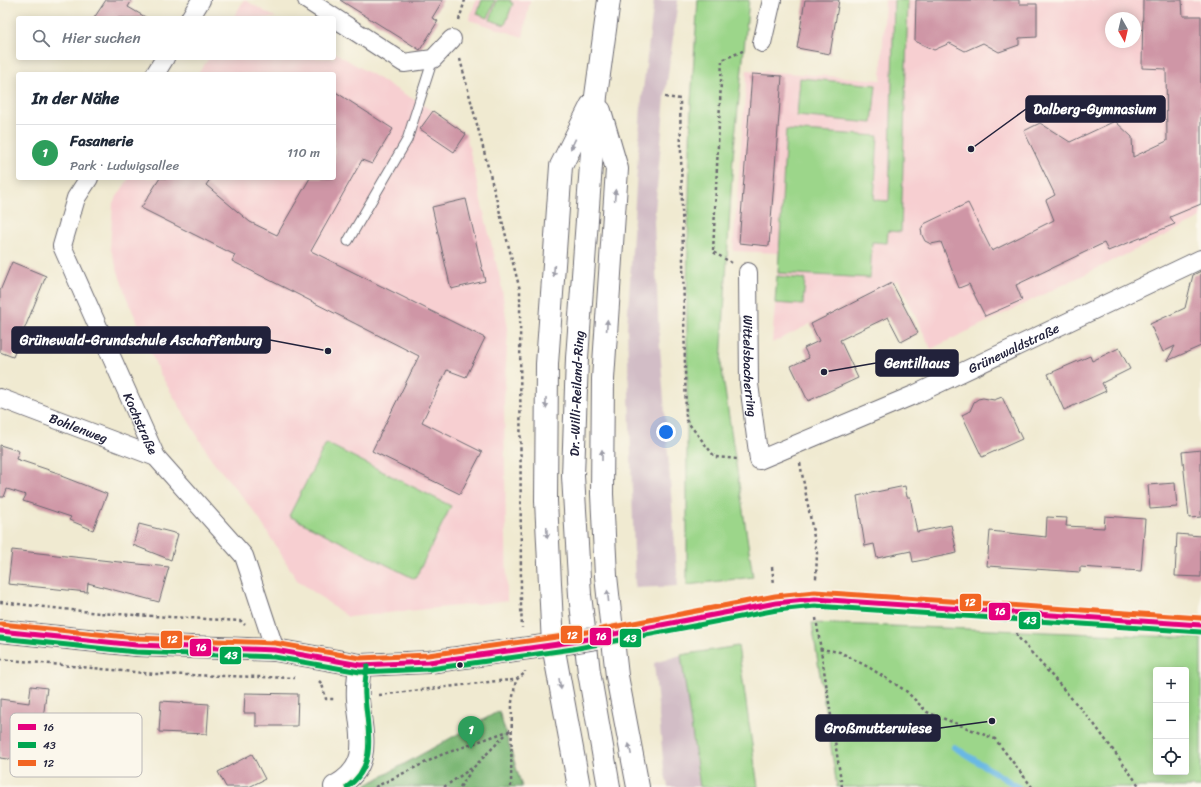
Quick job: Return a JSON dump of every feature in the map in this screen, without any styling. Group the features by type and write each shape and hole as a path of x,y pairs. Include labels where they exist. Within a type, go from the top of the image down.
{"main road":[{"name":"Dr.-Willi-Reiland-Ring","path":"609,0 596,96 577,358 573,476 580,595 589,672 609,787"},
{"path":"596,96 617,169 603,387 602,494 606,576 605,636 620,690 638,787"},
{"path":"579,787 546,502 547,364 561,166 596,96"},
{"path":"0,632 136,645 275,650 360,665 429,662 524,650 605,636"},
{"path":"334,787 345,782 361,760 363,748 358,698 360,665"}],"street":[{"path":"191,16 202,0"},
{"path":"307,0 332,16"},
{"path":"762,43 772,0"},
{"path":"336,19 404,62 433,59 452,39"},
{"path":"156,72 164,60"},
{"name":"Kochstraße","path":"88,180 76,198 62,246 156,457 244,556 275,650"},
{"name":"Grünewaldstraße","path":"759,460 916,394 1201,259"},
{"name":"Wittelsbacherring","path":"748,272 749,384 759,460"},
{"name":"Bohlenweg","path":"0,398 156,457"},
{"path":"605,636 776,603 815,599 1201,624"}],"lane":[{"path":"348,241 407,140 433,59"}],"path":[{"path":"452,39 460,58 520,290 521,606 526,673 516,680 497,680"},
{"path":"748,272 713,252 722,60 762,43"},
{"path":"666,98 680,99 686,420 715,457 759,460"},
{"path":"796,445 817,553 815,599"},
{"path":"0,602 122,615 241,621 246,626"},
{"path":"816,629 842,787"},
{"path":"1017,636 1094,724 1140,787"},
{"path":"820,649 840,652 870,668 906,691 927,712 995,739 1032,787"},
{"path":"0,659 154,674 271,676"},
{"path":"511,787 512,702 516,680"},
{"path":"460,787 474,767 511,730"},
{"path":"375,787 441,755 511,730"},
{"path":"444,787 474,767"}],"shaded area":[{"path":"245,0 273,16 234,16"},
{"path":"476,0 530,0 523,37 469,20"},
{"path":"654,0 678,0 665,97 654,222 659,334 678,586 635,588 627,328 641,106"},
{"path":"885,0 1201,0 1201,218 931,349 898,280 772,343 779,253 733,251 747,70 881,80"},
{"path":"336,53 433,111 466,134 501,283 508,329 504,400 507,601 348,617 297,580 256,514 212,460 160,374 126,296 110,247 113,203 128,180 336,180 336,72 199,72 208,60 336,60"},
{"path":"681,655 700,787 668,787 664,770 654,663"}],"green space":[{"path":"482,0 495,0 488,18 477,14"},
{"path":"497,0 511,0 510,2 513,3 505,25 490,20"},
{"path":"698,0 749,0 733,157 721,364 753,577 687,585 687,295 691,102"},
{"path":"894,0 908,0 901,232 888,231 887,243 872,242 870,278 778,273 786,130 878,136 874,200 889,201"},
{"path":"800,78 876,85 872,123 797,116"},
{"path":"777,276 805,279 803,305 775,303"},
{"path":"326,443 451,506 415,579 289,516"},
{"path":"812,623 1201,638 1201,787 837,787"},
{"path":"738,646 758,787 700,787 681,655"},
{"path":"499,711 522,787 363,787"}],"building":[{"path":"106,0 132,0 128,7 144,16 95,16"},
{"path":"340,0 443,0 432,18 438,21 420,50"},
{"path":"805,0 839,0 830,54 797,48"},
{"path":"916,0 1019,0 1019,4 1037,4 1037,37 1019,38 1019,45 999,52 983,43 965,51 950,43 934,50 915,41"},
{"path":"1143,0 1182,0 1183,16 1201,16 1201,204 1170,217 1175,224 1108,251 1104,243 1016,285 1022,300 985,316 969,284 959,288 941,242 931,244 925,241 921,229 924,224 968,203 992,251 1054,220 1046,200 1055,195 1024,131 1040,123 1070,142 1115,121 1132,137 1133,157 1167,141 1166,69 1142,68"},
{"path":"752,74 782,76 769,246 739,243"},
{"path":"336,92 393,129 372,164 362,160 311,251 485,338 466,377 447,370 422,422 482,452 460,494 372,451 419,356 232,261 235,255 141,208 159,180 210,180 206,185 250,222 277,235 309,180 336,180"},
{"path":"433,111 466,134 454,152 420,129"},
{"path":"466,199 485,281 451,289 432,207"},
{"path":"12,262 46,276 13,357 0,352 0,291"},
{"path":"1201,271 1201,346 1167,361 1175,346 1163,352 1150,324 1185,308 1193,275"},
{"path":"892,283 918,333 901,342 888,317 840,340 858,378 808,401 791,366 809,358 804,348 819,341 811,324"},
{"path":"1119,348 1130,369 1102,383 1106,391 1064,410 1048,374 1090,356 1092,361"},
{"path":"1002,397 1022,439 982,457 962,415 970,411 974,402 978,399 983,398 994,400"},
{"path":"0,445 19,451 16,459 61,474 61,476 107,494 93,530 69,520 71,517 23,501 26,495 7,489 4,497 0,497"},
{"path":"1201,450 1201,517 1189,518 1182,452"},
{"path":"1175,483 1177,507 1150,509 1148,485"},
{"path":"905,486 907,497 910,497 917,532 951,525 957,553 913,562 911,551 877,558 874,544 865,546 857,496"},
{"path":"1105,516 1145,519 1141,571 1080,567 1080,572 987,566 990,531 1046,537 1047,517 1067,518 1066,526 1104,528"},
{"path":"139,524 178,534 171,560 133,545"},
{"path":"1177,534 1201,536 1201,577 1175,576"},
{"path":"12,550 169,567 159,602 88,583 87,592 8,584"},
{"path":"31,686 47,688 44,713 10,713 10,759 0,758 0,699 29,703"},
{"path":"245,693 298,694 297,726 256,726 256,713 244,713"},
{"path":"161,701 209,704 207,734 159,732"},
{"path":"252,754 265,779 249,787 226,787 218,772"}],"waterway":[{"path":"954,747 1018,787"}],"transit line":[{"name":"12","path":"1,624 136,638 275,643 360,658 428,655 571,635 775,596 815,592 1201,618"},
{"name":"16","path":"0,631 136,645 275,650 360,665 429,662 572,642 776,603 815,599 1201,625"},
{"name":"43","path":"0,638 136,652 274,657 360,672 430,669 573,649 777,610 815,606 1201,632"},
{"name":"43","path":"347,787 357,778 364,768 369,745 365,692 367,666"}],"place":[{"name":"Dalberg-Gymnasium","path":"971,149"},
{"name":"Grünewald-Grundschule Aschaffenburg","path":"328,351"},
{"name":"Gentilhaus","path":"824,372"},
{"name":"Großmutterwiese","path":"992,721"},
{"name":"Fasanerie","path":"471,749"}]}
